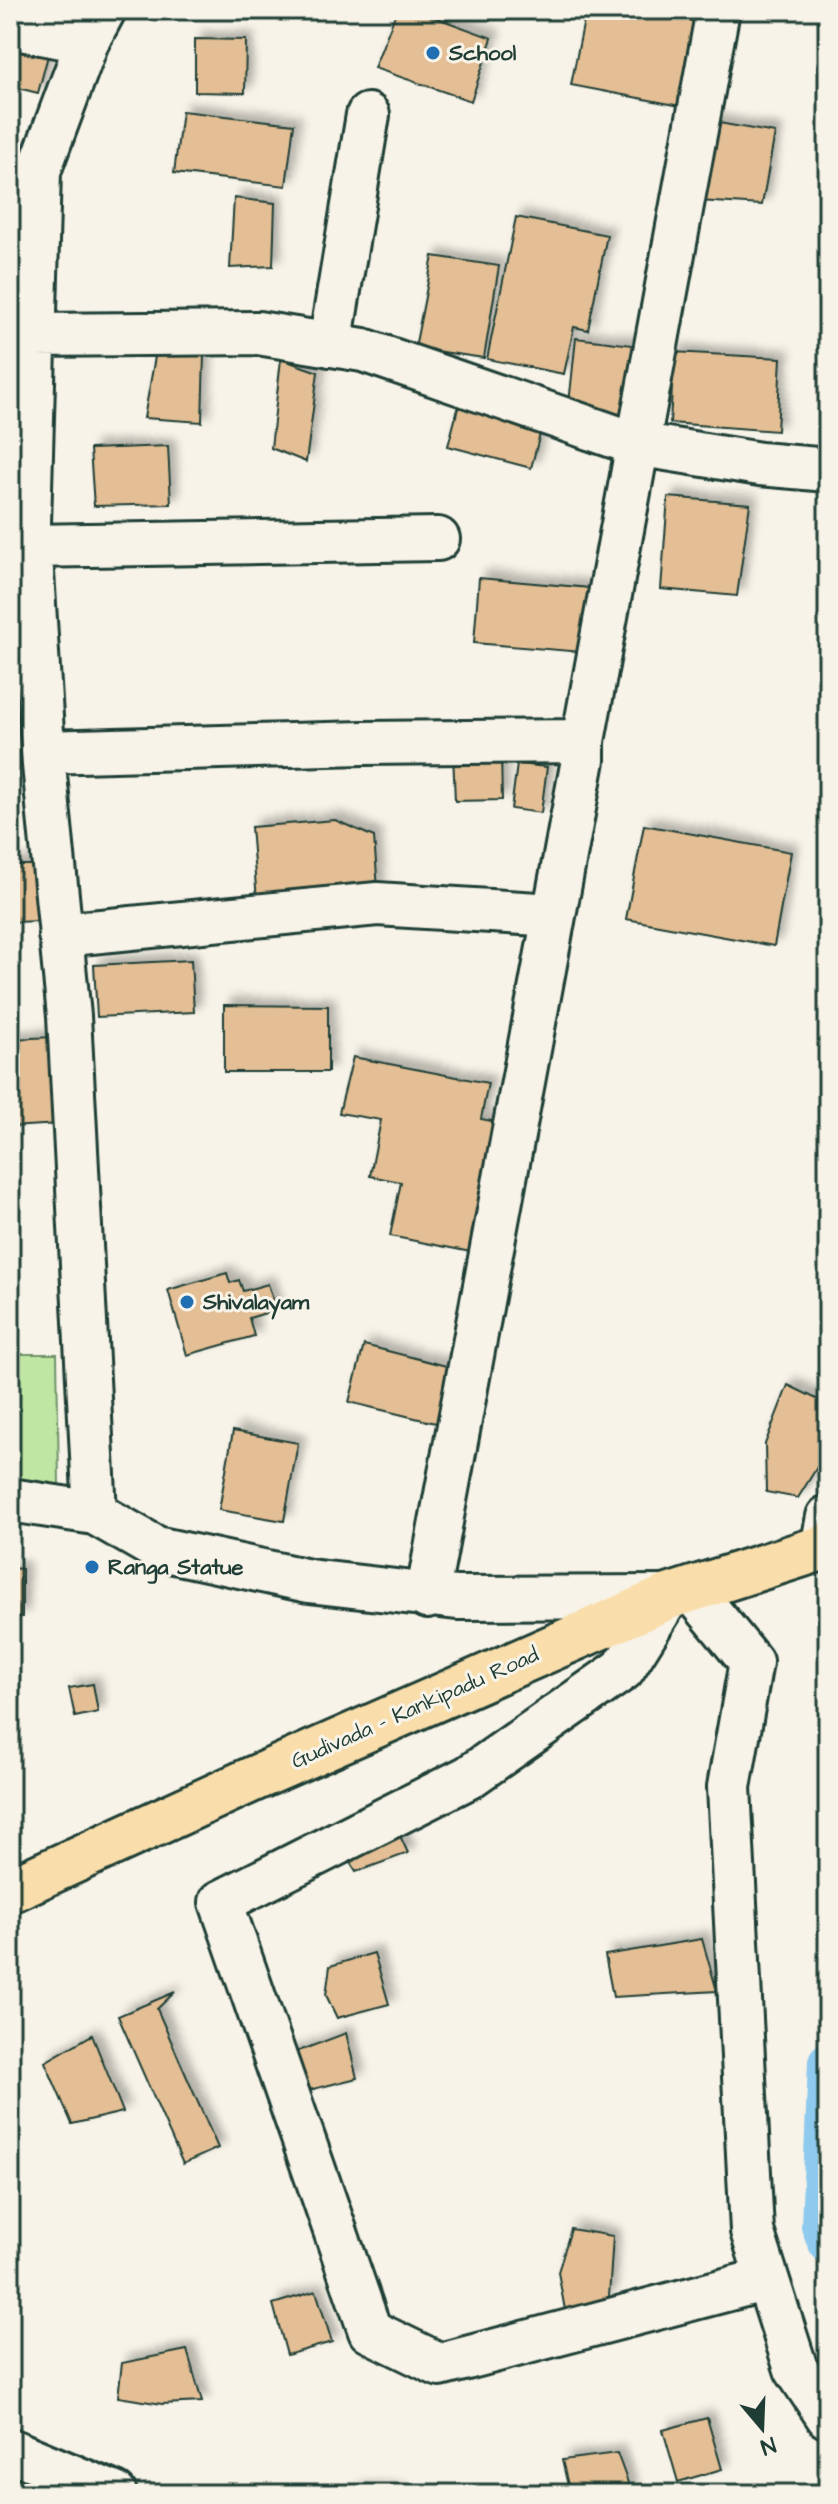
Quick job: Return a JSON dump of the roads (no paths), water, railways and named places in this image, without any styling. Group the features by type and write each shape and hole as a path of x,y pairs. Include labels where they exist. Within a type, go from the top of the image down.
{"main road":[{"name":"Gudivada - Kankipadu Road","path":"10,1890 253,1779 680,1593 826,1537"}],"street":[{"path":"427,1597 583,760 583,741 636,444 718,10"},
{"path":"10,27 95,26 24,168 34,335 25,702 43,752 69,1016 95,1513"},
{"path":"330,345 368,115"},
{"path":"34,335 258,333 363,350 636,444 760,464 828,470"},
{"path":"30,546 438,539"},
{"path":"43,752 363,743 583,741"},
{"path":"60,935 377,904 554,915"},
{"path":"10,1500 95,1513 156,1548 309,1581 427,1597 680,1593 751,1662 729,1787 752,2231 796,2369 828,2417"},
{"path":"680,1593 623,1669 469,1777 221,1902 370,2331 440,2365 767,2279"},
{"path":"10,2450 115,2494"}],"waterway":[{"path":"828,2062 821,2226 828,2243"}],"place":[{"name":"School","path":"433,53"},
{"name":"Shivalayam","path":"187,1302"},
{"name":"Ranga Statue","path":"92,1567"}]}
